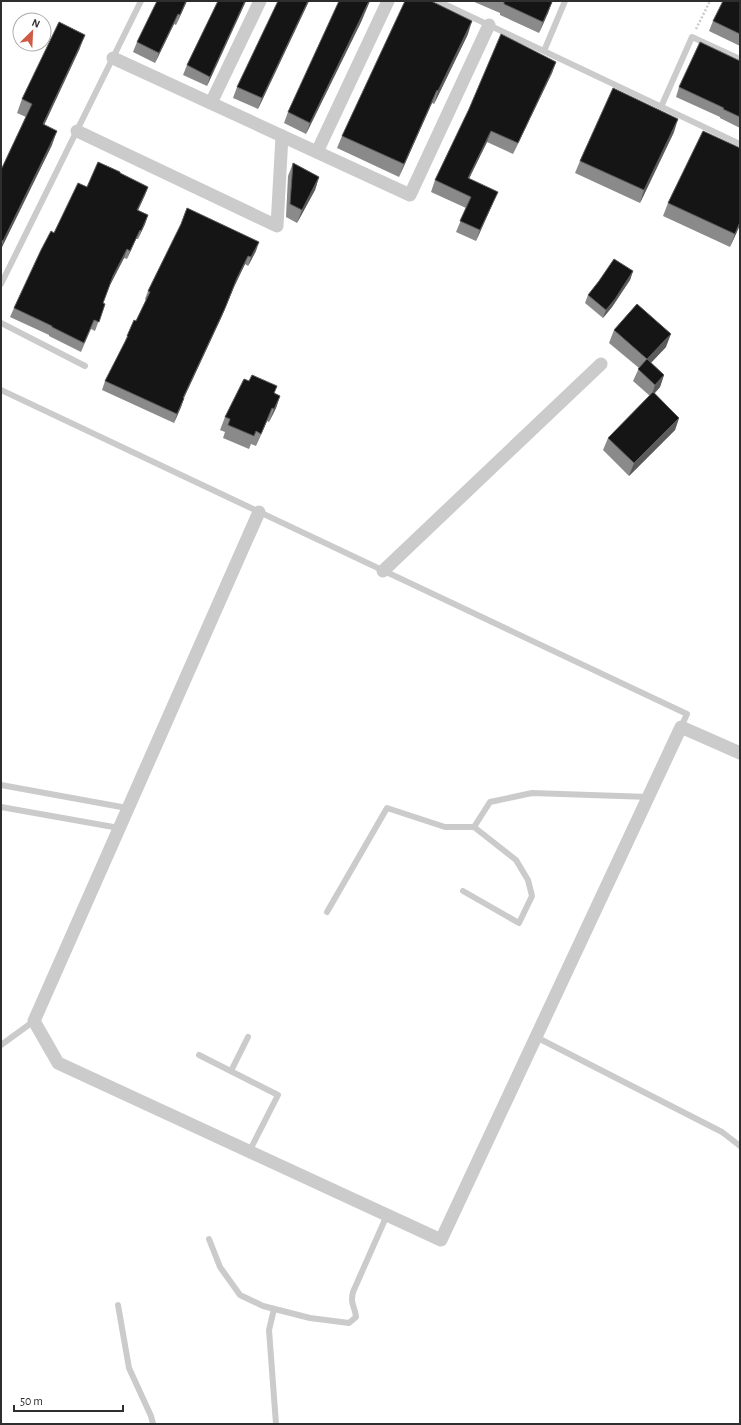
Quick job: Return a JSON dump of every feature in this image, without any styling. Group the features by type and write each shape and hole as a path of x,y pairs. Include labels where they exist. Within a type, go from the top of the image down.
{"street":[{"path":"212,103 260,1"},
{"path":"317,152 388,1"},
{"path":"113,58 410,195 489,24"},
{"path":"77,131 277,226 282,136"},
{"path":"383,571 601,364"},
{"path":"259,512 34,1021 58,1063 441,1240 681,728 740,753"}],"lane":[{"path":"1,284 141,1"},
{"path":"438,1 740,144"},
{"path":"544,51 565,1"},
{"path":"661,107 692,37 740,59"},
{"path":"1,323 85,366"},
{"path":"1,390 687,714 681,728"},
{"path":"1,785 127,808"},
{"path":"474,828 490,802 532,793 648,797"},
{"path":"1,807 120,828"},
{"path":"327,912 386,808 445,827 474,828 516,860 528,880 532,896 520,923 463,891"},
{"path":"1,1045 34,1021"},
{"path":"230,1071 248,1037"},
{"path":"536,1037 722,1132 740,1146"},
{"path":"199,1055 278,1095 249,1152"},
{"path":"209,1239 220,1267 240,1295 274,1309 310,1318 349,1323 356,1317 356,1312 351,1301 353,1292 387,1215"},
{"path":"118,1305 129,1368 151,1416 153,1424"},
{"path":"274,1309 269,1330 276,1424"}],"path":[{"path":"692,37 710,1"}],"building":[{"path":"157,1 186,1 159,53 137,42"},
{"path":"218,1 245,1 210,77 187,65"},
{"path":"278,1 308,1 262,98 237,87"},
{"path":"339,1 369,1 310,123 288,112"},
{"path":"405,1 431,1 472,21 438,91 437,90 404,164 342,136"},
{"path":"501,1 552,2 543,22 504,4 504,2"},
{"path":"723,1 740,1 740,34 713,21"},
{"path":"59,22 85,35 43,124 57,131 3,241 1,240 1,170 32,104 22,99 45,52 52,52 52,37"},
{"path":"501,34 556,62 518,143 491,131 468,178 498,192 480,230 460,221 471,197 435,180 469,109"},
{"path":"700,42 740,61 740,117 679,87"},
{"path":"613,88 678,119 644,190 580,161"},
{"path":"703,131 740,148 740,222 735,234 668,203"},
{"path":"98,162 148,187 137,210 148,215 130,251 127,249 113,276 103,303 105,304 99,322 94,320 84,343 14,308 41,250 51,231 54,233 78,183 87,187"},
{"path":"293,163 319,177 302,210 290,204"},
{"path":"187,208 259,242 251,257 248,256 237,278 177,414 105,381 128,336 134,320 136,321 150,292 148,291 181,224"},
{"path":"614,259 633,271 606,310 588,295"},
{"path":"637,304 671,334 647,359 614,330"},
{"path":"647,359 664,375 655,385 638,369"},
{"path":"252,375 277,386 274,393 280,396 274,409 272,408 261,434 256,431 254,436 228,425 230,419 225,417 244,379 249,381"},
{"path":"653,392 679,418 634,463 608,438"}]}
